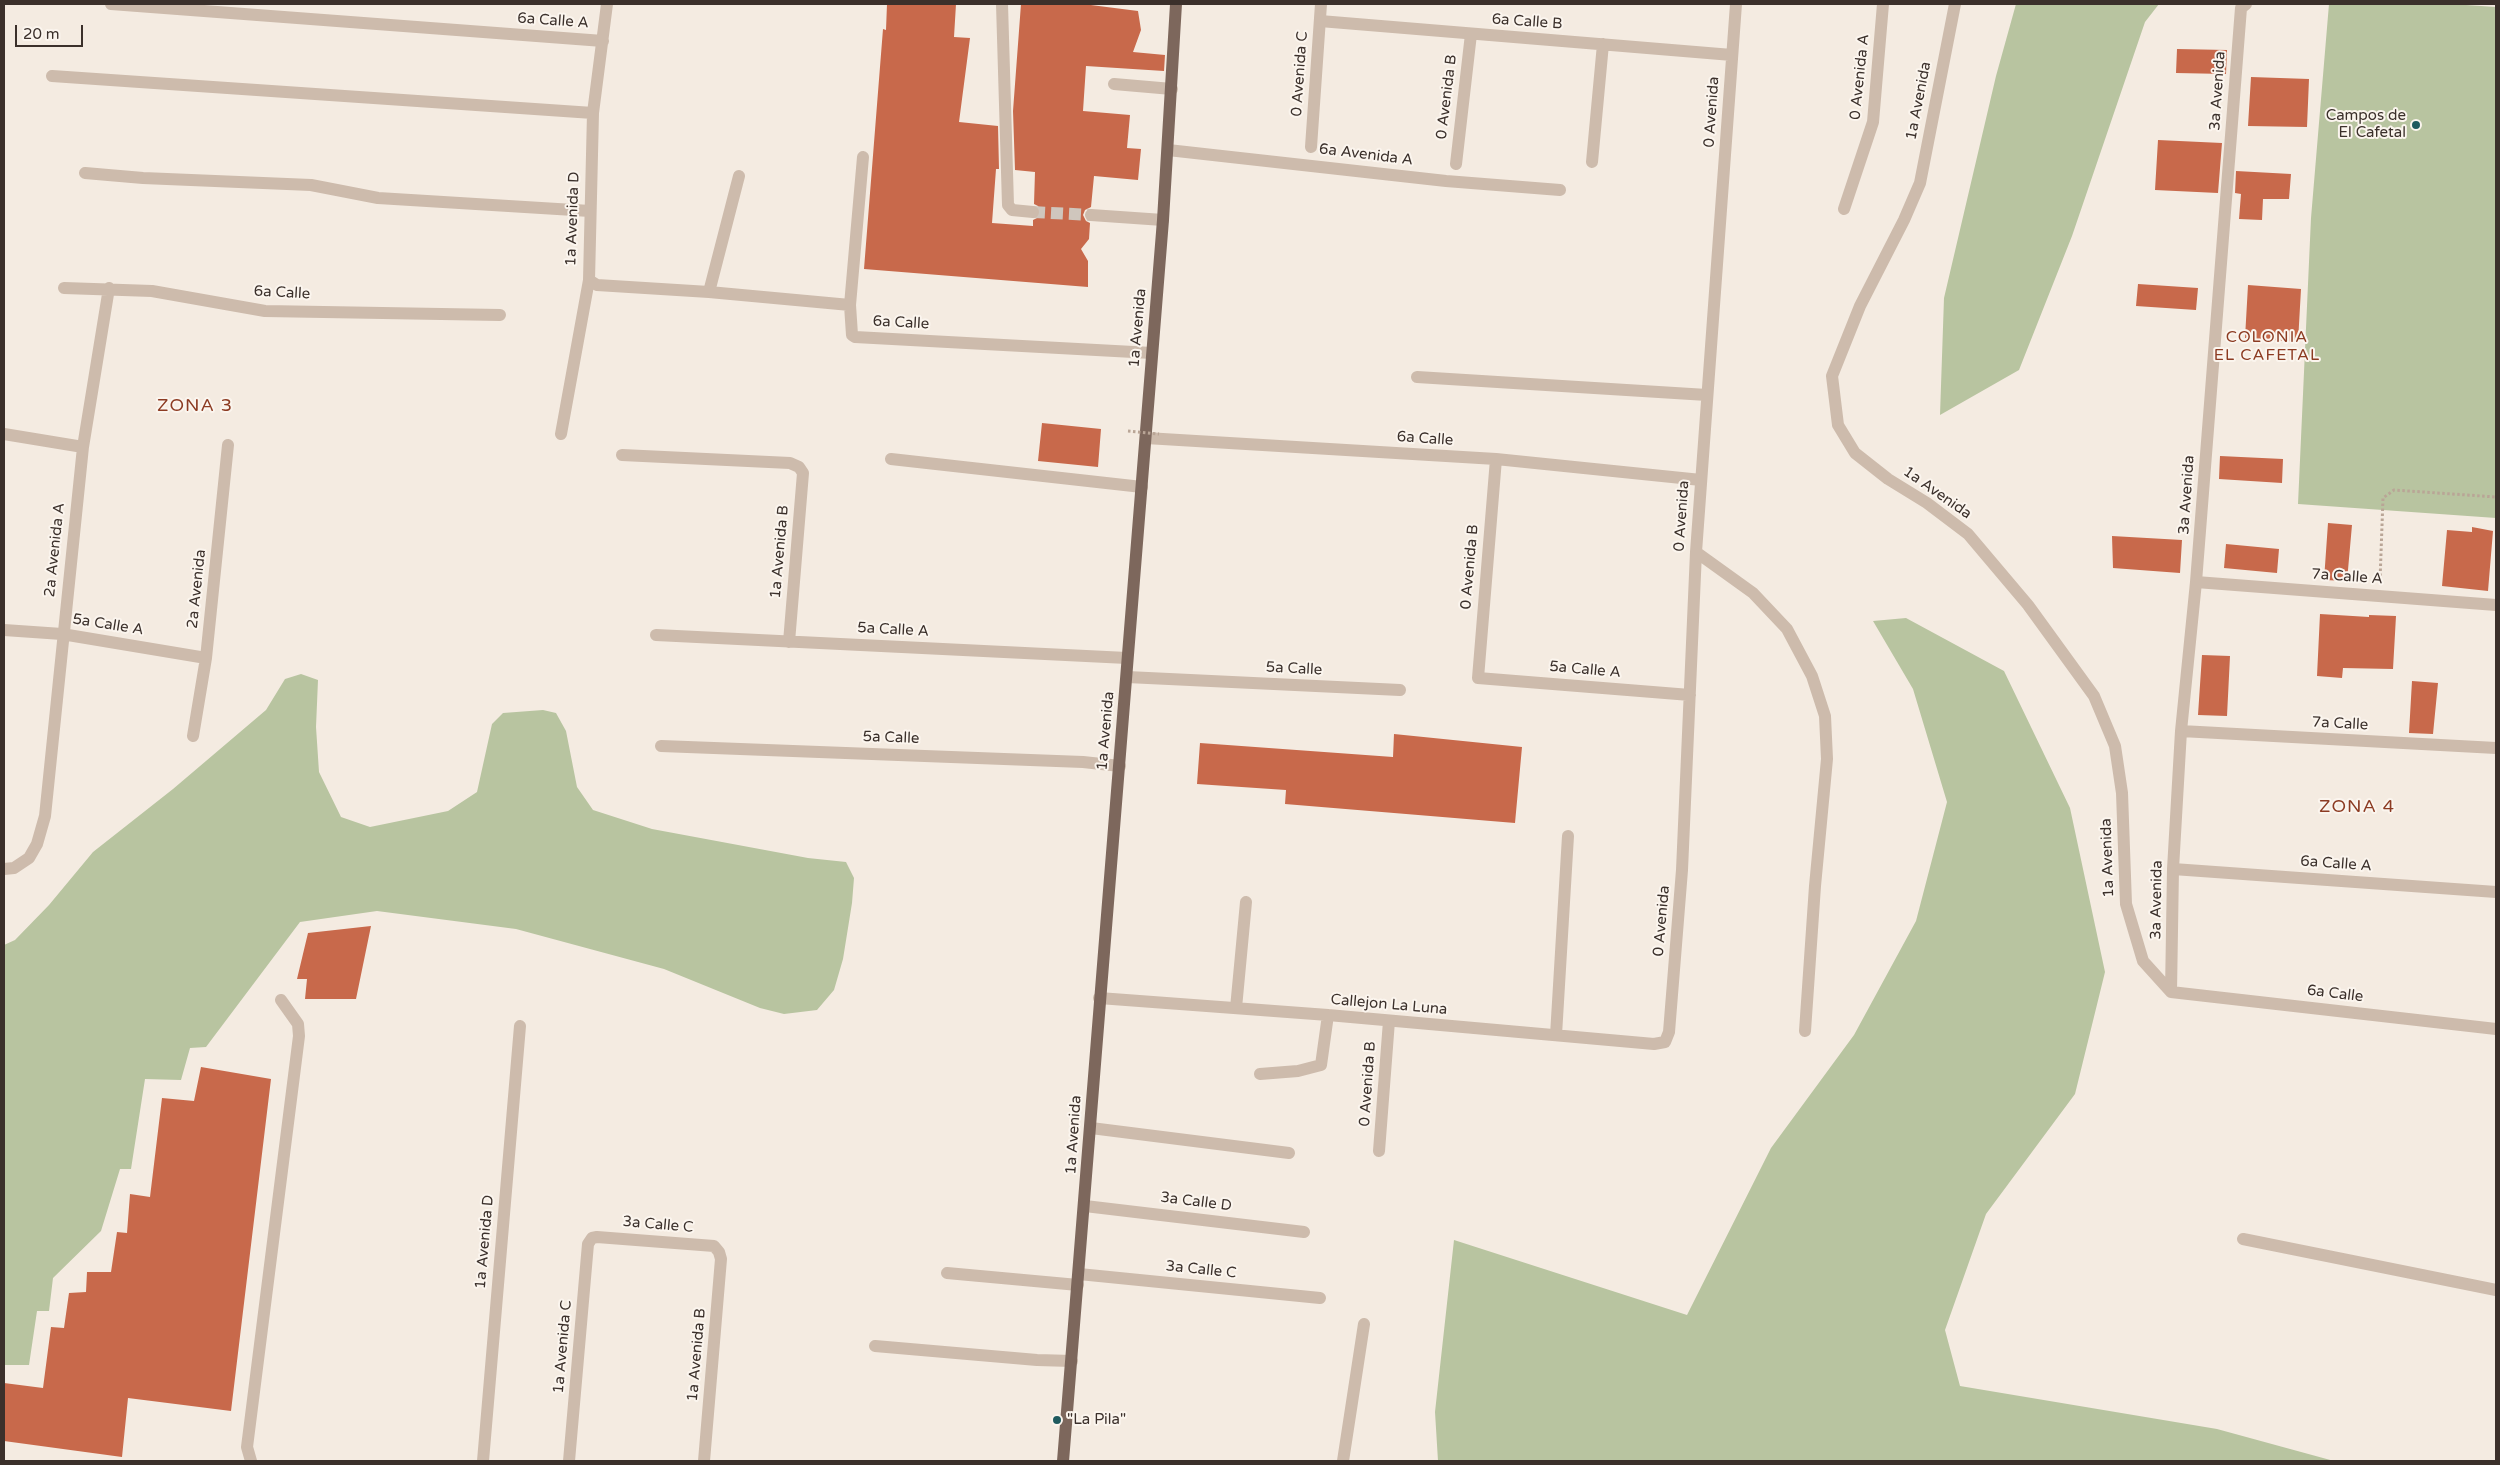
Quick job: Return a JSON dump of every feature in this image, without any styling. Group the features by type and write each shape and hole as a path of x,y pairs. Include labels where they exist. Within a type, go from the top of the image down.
{"main road":[{"name":"1a Avenida","path":"1064,1461 1091,1128 1099,998 1120,766 1127,658 1163,220 1176,4"}],"street":[{"name":"6a Calle A","path":"111,4 603,41"},
{"name":"1a Avenida D","path":"561,434 589,280 593,113 607,4"},
{"path":"1002,4 1008,205 1012,210 1033,212"},
{"name":"0 Avenida C","path":"1311,147 1321,4"},
{"name":"0 Avenida","path":"1669,1032 1682,870 1696,552 1736,4"},
{"name":"0 Avenida A","path":"1844,209 1873,122 1883,4"},
{"name":"1a Avenida","path":"1955,4 1920,183 1904,220 1860,306 1832,376 1838,425 1854,453 1888,479 1927,503 1968,534 2028,606 2094,696 2115,746 2122,793 2126,904 2143,961 2171,992"},
{"name":"3a Avenida","path":"2171,992 2173,869 2181,731 2196,582 2240,18 2241,8 2246,4"},
{"name":"6a Calle B","path":"1320,21 1732,55"},
{"name":"0 Avenida B","path":"1456,164 1471,34"},
{"path":"1592,162 1604,44"},
{"path":"52,76 593,113"},
{"path":"1114,84 1172,89"},
{"name":"6a Avenida A","path":"1168,150 1446,181 1560,190"},
{"path":"589,280 597,285 709,292 850,305 862,157"},
{"path":"85,173 143,178 311,185 378,198 590,211"},
{"path":"709,292 739,176"},
{"path":"1091,215 1163,220"},
{"name":"6a Calle","path":"64,288 109,288 152,291 265,310 500,315"},
{"name":"2a Avenida A","path":"4,869 14,868 29,858 37,844 45,816 62,634 83,447 109,288"},
{"name":"6a Calle","path":"850,305 850,330 855,337 1152,353"},
{"path":"1417,377 1707,395"},
{"path":"4,434 83,447"},
{"name":"6a Calle","path":"1146,438 1496,459 1701,480"},
{"name":"2a Avenida","path":"193,736 206,658 228,445"},
{"name":"1a Avenida B","path":"622,455 790,463 799,467 803,473 789,642"},
{"path":"891,459 1142,487"},
{"name":"0 Avenida B","path":"1478,678 1496,459"},
{"path":"1696,552 1753,593 1787,629 1812,676 1825,716 1827,758 1815,886 1805,1031"},
{"name":"7a Calle A","path":"2196,582 2496,604"},
{"name":"5a Calle A","path":"4,630 62,634 206,658"},
{"name":"5a Calle A","path":"656,635 1127,658"},
{"name":"5a Calle","path":"1127,677 1400,690"},
{"name":"5a Calle A","path":"1478,678 1690,695"},
{"name":"7a Calle","path":"2181,731 2496,748"},
{"name":"5a Calle","path":"662,746 1083,762 1120,766"},
{"path":"1556,1035 1568,836"},
{"name":"6a Calle A","path":"2173,869 2496,892"},
{"path":"1236,1008 1246,902"},
{"name":"6a Calle","path":"2171,992 2496,1029"},
{"name":"Callejon La Luna","path":"1099,998 1328,1015 1654,1044 1665,1042 1669,1032"},
{"path":"251,1461 247,1446 299,1036 298,1024 281,1000"},
{"path":"1260,1074 1298,1071 1320,1065 1328,1015"},
{"name":"0 Avenida B","path":"1379,1150 1389,1021"},
{"name":"1a Avenida D","path":"483,1461 520,1026"},
{"path":"1091,1128 1289,1153"},
{"name":"3a Calle D","path":"1085,1206 1304,1232"},
{"name":"3a Calle C","path":"592,1238 714,1246 719,1252"},
{"name":"1a Avenida C","path":"569,1461 588,1244 592,1238"},
{"path":"2243,1239 2496,1290"},
{"name":"1a Avenida B","path":"704,1461 721,1259 719,1252"},
{"name":"3a Calle C","path":"947,1273 1079,1280 1320,1298"},
{"path":"1344,1461 1364,1324"},
{"path":"875,1346 1037,1360 1072,1361"}],"path":[{"path":"1128,431 1159,434"},
{"path":"2380,595 2382,498 2394,490 2496,497"}],"green space":[{"path":"2016,4 2159,4 2145,22 2072,236 2019,370 1940,415 1944,298 1996,76"},
{"path":"2329,4 2451,4 2496,7 2496,518 2298,504 2311,218"},
{"path":"1906,618 2004,671 2070,808 2105,972 2075,1094 1986,1214 1945,1330 1960,1386 2217,1429 2334,1461 1438,1461 1435,1412 1454,1240 1687,1315 1771,1148 1854,1035 1916,921 1947,802 1913,689 1873,621"},
{"path":"301,674 318,680 316,727 319,772 341,817 370,827 448,811 477,792 492,724 503,713 543,710 556,713 566,731 577,787 593,810 652,829 808,858 846,862 854,878 852,903 843,959 834,990 817,1010 784,1014 760,1008 664,969 516,929 377,911 300,922 206,1047 190,1048 181,1080 145,1079 131,1169 120,1169 101,1231 53,1278 49,1311 37,1311 29,1365 4,1365 4,945 15,940 49,905 93,852 173,789 266,710 285,679"}],"building":[{"path":"887,4 956,4 954,37 970,38 959,122 998,126 999,169 996,169 992,223 1033,226 1033,220 1039,217 1041,212 1038,206 1034,204 1035,172 1015,170 1013,111 1021,4 1083,4 1138,11 1141,30 1133,52 1165,55 1164,71 1086,66 1083,111 1130,115 1127,148 1141,149 1138,180 1094,176 1091,207 1085,210 1083,215 1086,221 1090,223 1089,239 1081,249 1088,261 1088,287 864,269 883,29 886,30"},
{"path":"2177,49 2227,50 2226,74 2176,73"},
{"path":"2251,77 2309,79 2307,127 2248,126"},
{"path":"2158,140 2222,143 2218,193 2155,190"},
{"path":"2236,171 2291,174 2289,199 2263,199 2262,220 2239,219 2241,194 2235,193"},
{"path":"2138,284 2198,288 2196,310 2136,306"},
{"path":"2248,285 2301,289 2298,342 2245,338"},
{"path":"1042,423 1101,429 1098,467 1038,461"},
{"path":"2220,456 2283,459 2282,483 2219,479"},
{"path":"2328,523 2352,525 2347,581 2324,580"},
{"path":"2472,527 2493,531 2488,591 2442,586 2447,530 2472,532"},
{"path":"2112,536 2182,540 2180,573 2113,568"},
{"path":"2226,544 2279,549 2277,573 2224,568"},
{"path":"2320,614 2369,617 2369,615 2396,616 2393,669 2343,668 2342,678 2317,676"},
{"path":"2202,655 2230,656 2227,716 2198,715"},
{"path":"2412,681 2438,683 2433,734 2409,733"},
{"path":"1394,734 1522,747 1515,823 1285,804 1286,790 1197,784 1200,743 1393,757"},
{"path":"371,926 356,999 305,999 307,979 297,979 308,933"},
{"path":"201,1067 271,1079 231,1411 128,1398 122,1457 4,1441 4,1383 43,1388 51,1327 64,1328 69,1293 86,1292 87,1272 111,1272 117,1232 127,1233 130,1194 150,1197 162,1098 194,1101"}],"tunnel":[{"path":"1033,212 1091,215"}],"place":[{"name":"Campos de El Cafetal","path":"2416,125"},
{"name":"\"La Pila\"","path":"1057,1420"}],"district":[{"name":"COLONIA EL CAFETAL","path":"2267,347"},
{"name":"ZONA 3","path":"195,406"},
{"name":"ZONA 4","path":"2357,807"}]}
